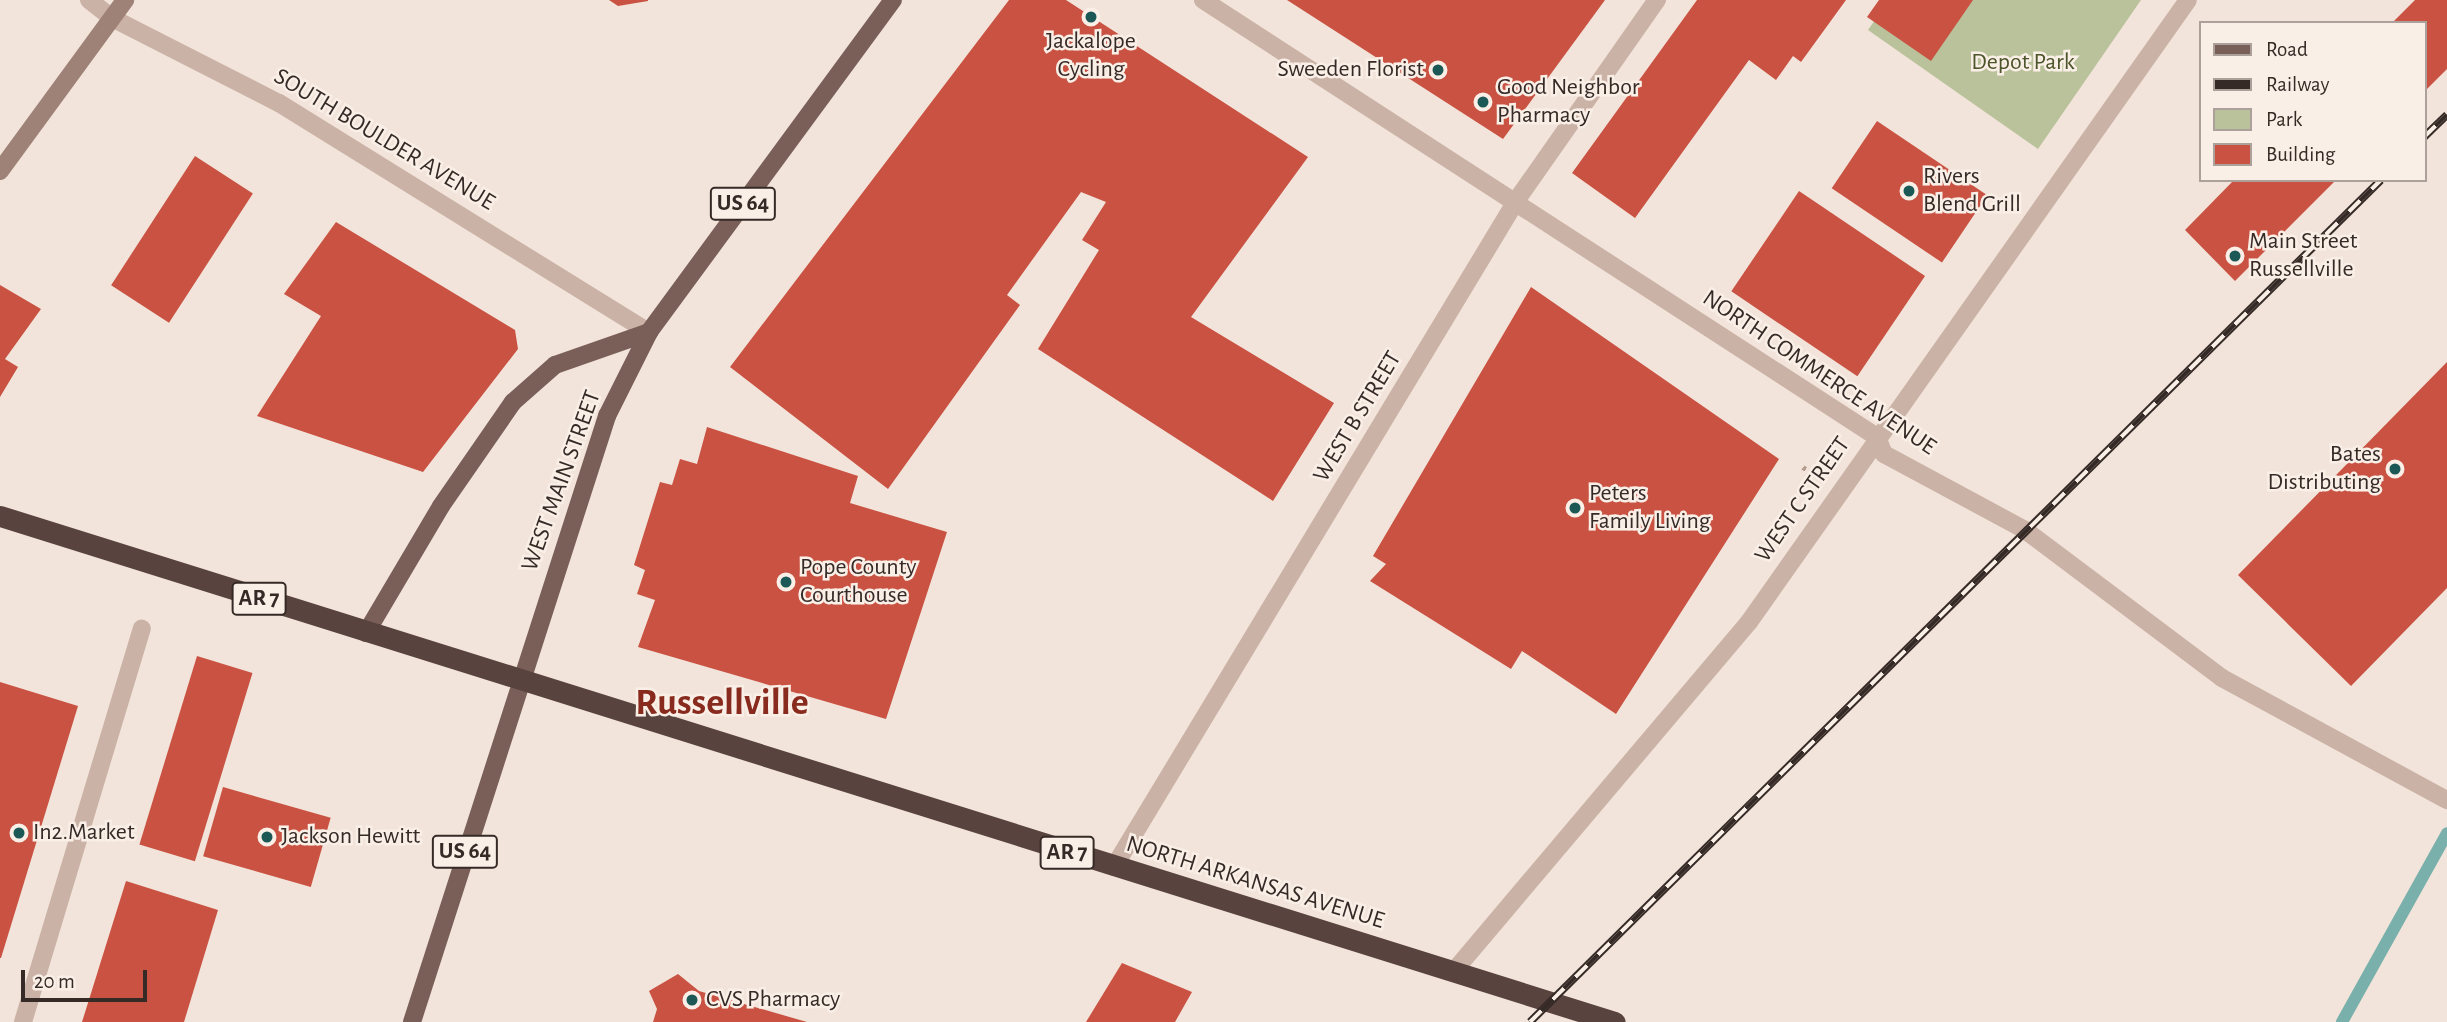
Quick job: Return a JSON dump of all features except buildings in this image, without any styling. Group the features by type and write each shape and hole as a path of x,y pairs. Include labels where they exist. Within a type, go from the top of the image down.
{"highway":[{"name":"AR 7","path":"0,516 519,682"},
{"name":"NORTH ARKANSAS AVENUE","path":"519,682 1615,1022"}],"main road":[{"name":"WEST MAIN STREET","path":"519,682 607,416 649,331 893,0"},
{"path":"366,633 441,506 513,402 555,365 649,331"},
{"name":"US 64","path":"412,1022 519,682"}],"street":[{"name":"SOUTH BOULDER AVENUE","path":"89,0 112,18 279,103 649,331"},
{"path":"0,171 125,0"},
{"name":"NORTH COMMERCE AVENUE","path":"1203,0 1877,437 1884,454 2025,530 2222,678 2440,796"},
{"name":"WEST B STREET","path":"1114,867 1516,201 1657,0"},
{"name":"WEST C STREET","path":"1454,971 1749,622 1877,437 2188,0"},
{"path":"23,1022 142,629"}],"green space":[{"name":"Depot Park","path":"1889,0 2141,0 2038,149 1868,30"}],"waterway":[{"path":"2342,1022 2447,833"}],"railway":[{"path":"2426,135 2447,115"},
{"path":"1530,1022 2379,182"}],"place":[{"name":"Jackalope Cycling","path":"1091,17"},
{"name":"Sweeden Florist","path":"1438,70"},
{"name":"Good Neighbor Pharmacy","path":"1483,102"},
{"name":"Rivers Blend Grill","path":"1909,191"},
{"name":"Main Street Russellville","path":"2235,256"},
{"name":"Bates Distributing","path":"2395,469"},
{"name":"Peters Family Living","path":"1575,508"},
{"name":"Pope County Courthouse","path":"786,582"},
{"name":"In2.Market","path":"19,833"},
{"name":"Jackson Hewitt","path":"267,837"},
{"name":"CVS Pharmacy","path":"692,1000"}],"district":[{"name":"Russellville","path":"722,704"}]}
